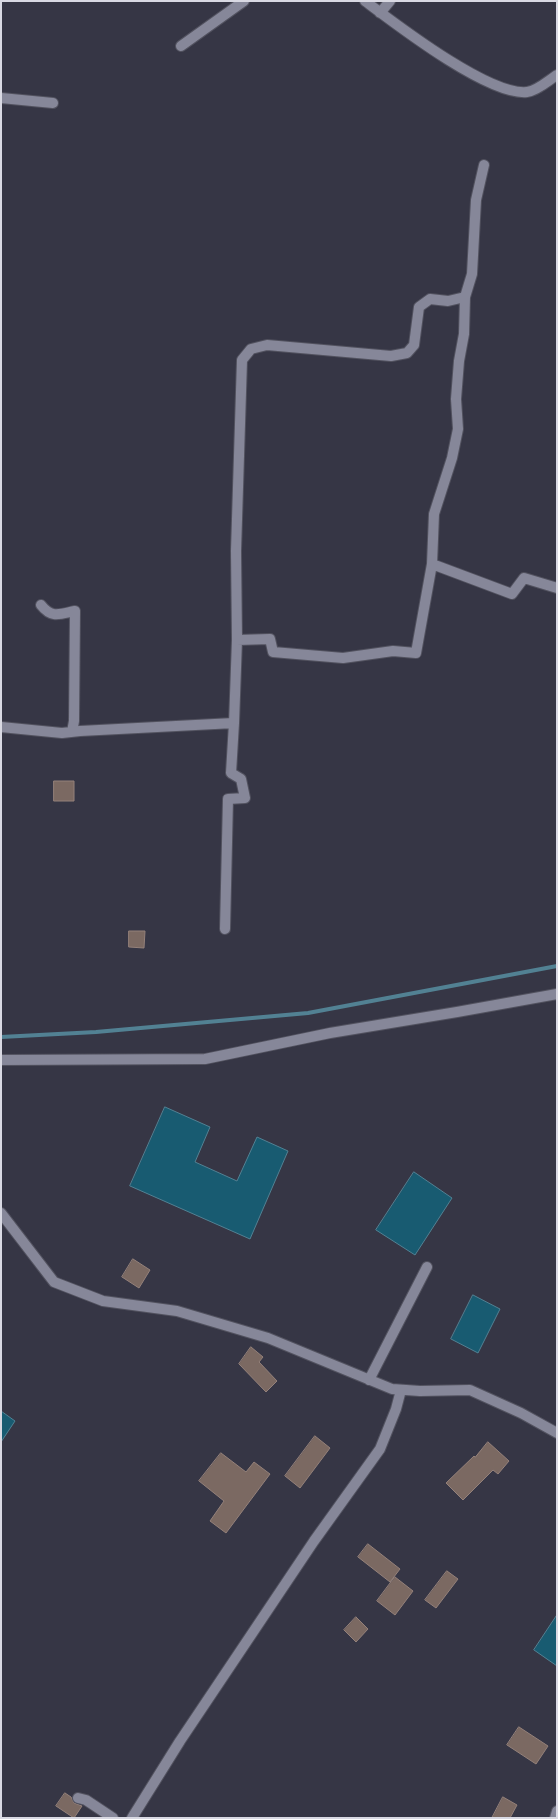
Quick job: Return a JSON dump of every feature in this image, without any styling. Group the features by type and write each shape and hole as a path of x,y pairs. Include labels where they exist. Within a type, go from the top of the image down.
{"street":[{"path":"182,46 244,1"},
{"path":"366,1 459,66 506,90 528,92 557,75"},
{"path":"380,12 390,1"},
{"path":"1,98 53,103"},
{"path":"237,640 270,639 273,652 343,658 393,651 416,653 432,564 434,514 452,458 458,430 456,399 459,361 464,334 465,297 472,274 476,200 484,165"},
{"path":"226,929 228,799 244,798 241,779 231,773 237,640 236,551 242,360 251,349 267,346 391,356 407,353 414,345 419,307 430,299 448,300 465,297"},
{"path":"432,564 512,594 524,578 557,588"},
{"path":"41,606 46,612 54,615 75,611 74,721 72,732"},
{"path":"1,727 62,733 234,723"},
{"path":"1,1060 205,1059 330,1033 557,994"},
{"path":"1,1213 54,1282 103,1301 177,1311 268,1338 392,1389 470,1390 521,1413 557,1433"},
{"path":"369,1380 427,1267"},
{"path":"132,1818 180,1741 314,1541 380,1449 401,1390"},
{"path":"78,1798 86,1800 112,1818"},
{"path":"555,1818 557,1812"}],"water":[{"path":"165,1107 210,1127 195,1162 237,1181 257,1137 288,1151 250,1239 130,1186"},
{"path":"414,1172 452,1198 415,1255 376,1230"},
{"path":"473,1295 500,1309 478,1353 451,1339"},
{"path":"1,1411 15,1421 1,1442"},
{"path":"557,1615 557,1666 534,1650"}],"building":[{"path":"54,781 74,781 74,801 54,801"},
{"path":"129,931 145,931 144,948 129,947"},
{"path":"133,1259 150,1270 139,1288 122,1277"},
{"path":"251,1347 263,1357 259,1362 277,1381 266,1392 239,1364"},
{"path":"315,1436 330,1448 300,1488 285,1476"},
{"path":"488,1442 509,1461 498,1474 493,1470 463,1500 446,1483 475,1457"},
{"path":"221,1453 246,1472 254,1462 270,1474 226,1533 210,1521 224,1501 199,1481"},
{"path":"368,1544 400,1569 390,1582 358,1557"},
{"path":"447,1571 458,1579 436,1608 425,1600"},
{"path":"395,1577 413,1591 395,1615 377,1601"},
{"path":"356,1617 368,1629 356,1642 344,1630"},
{"path":"519,1727 548,1746 536,1764 507,1745"},
{"path":"65,1793 71,1797 74,1803 82,1806 74,1818 56,1806"},
{"path":"503,1797 517,1805 510,1818 492,1818"}],"waterway":[{"path":"1,1037 96,1032 308,1013 557,966"}]}
